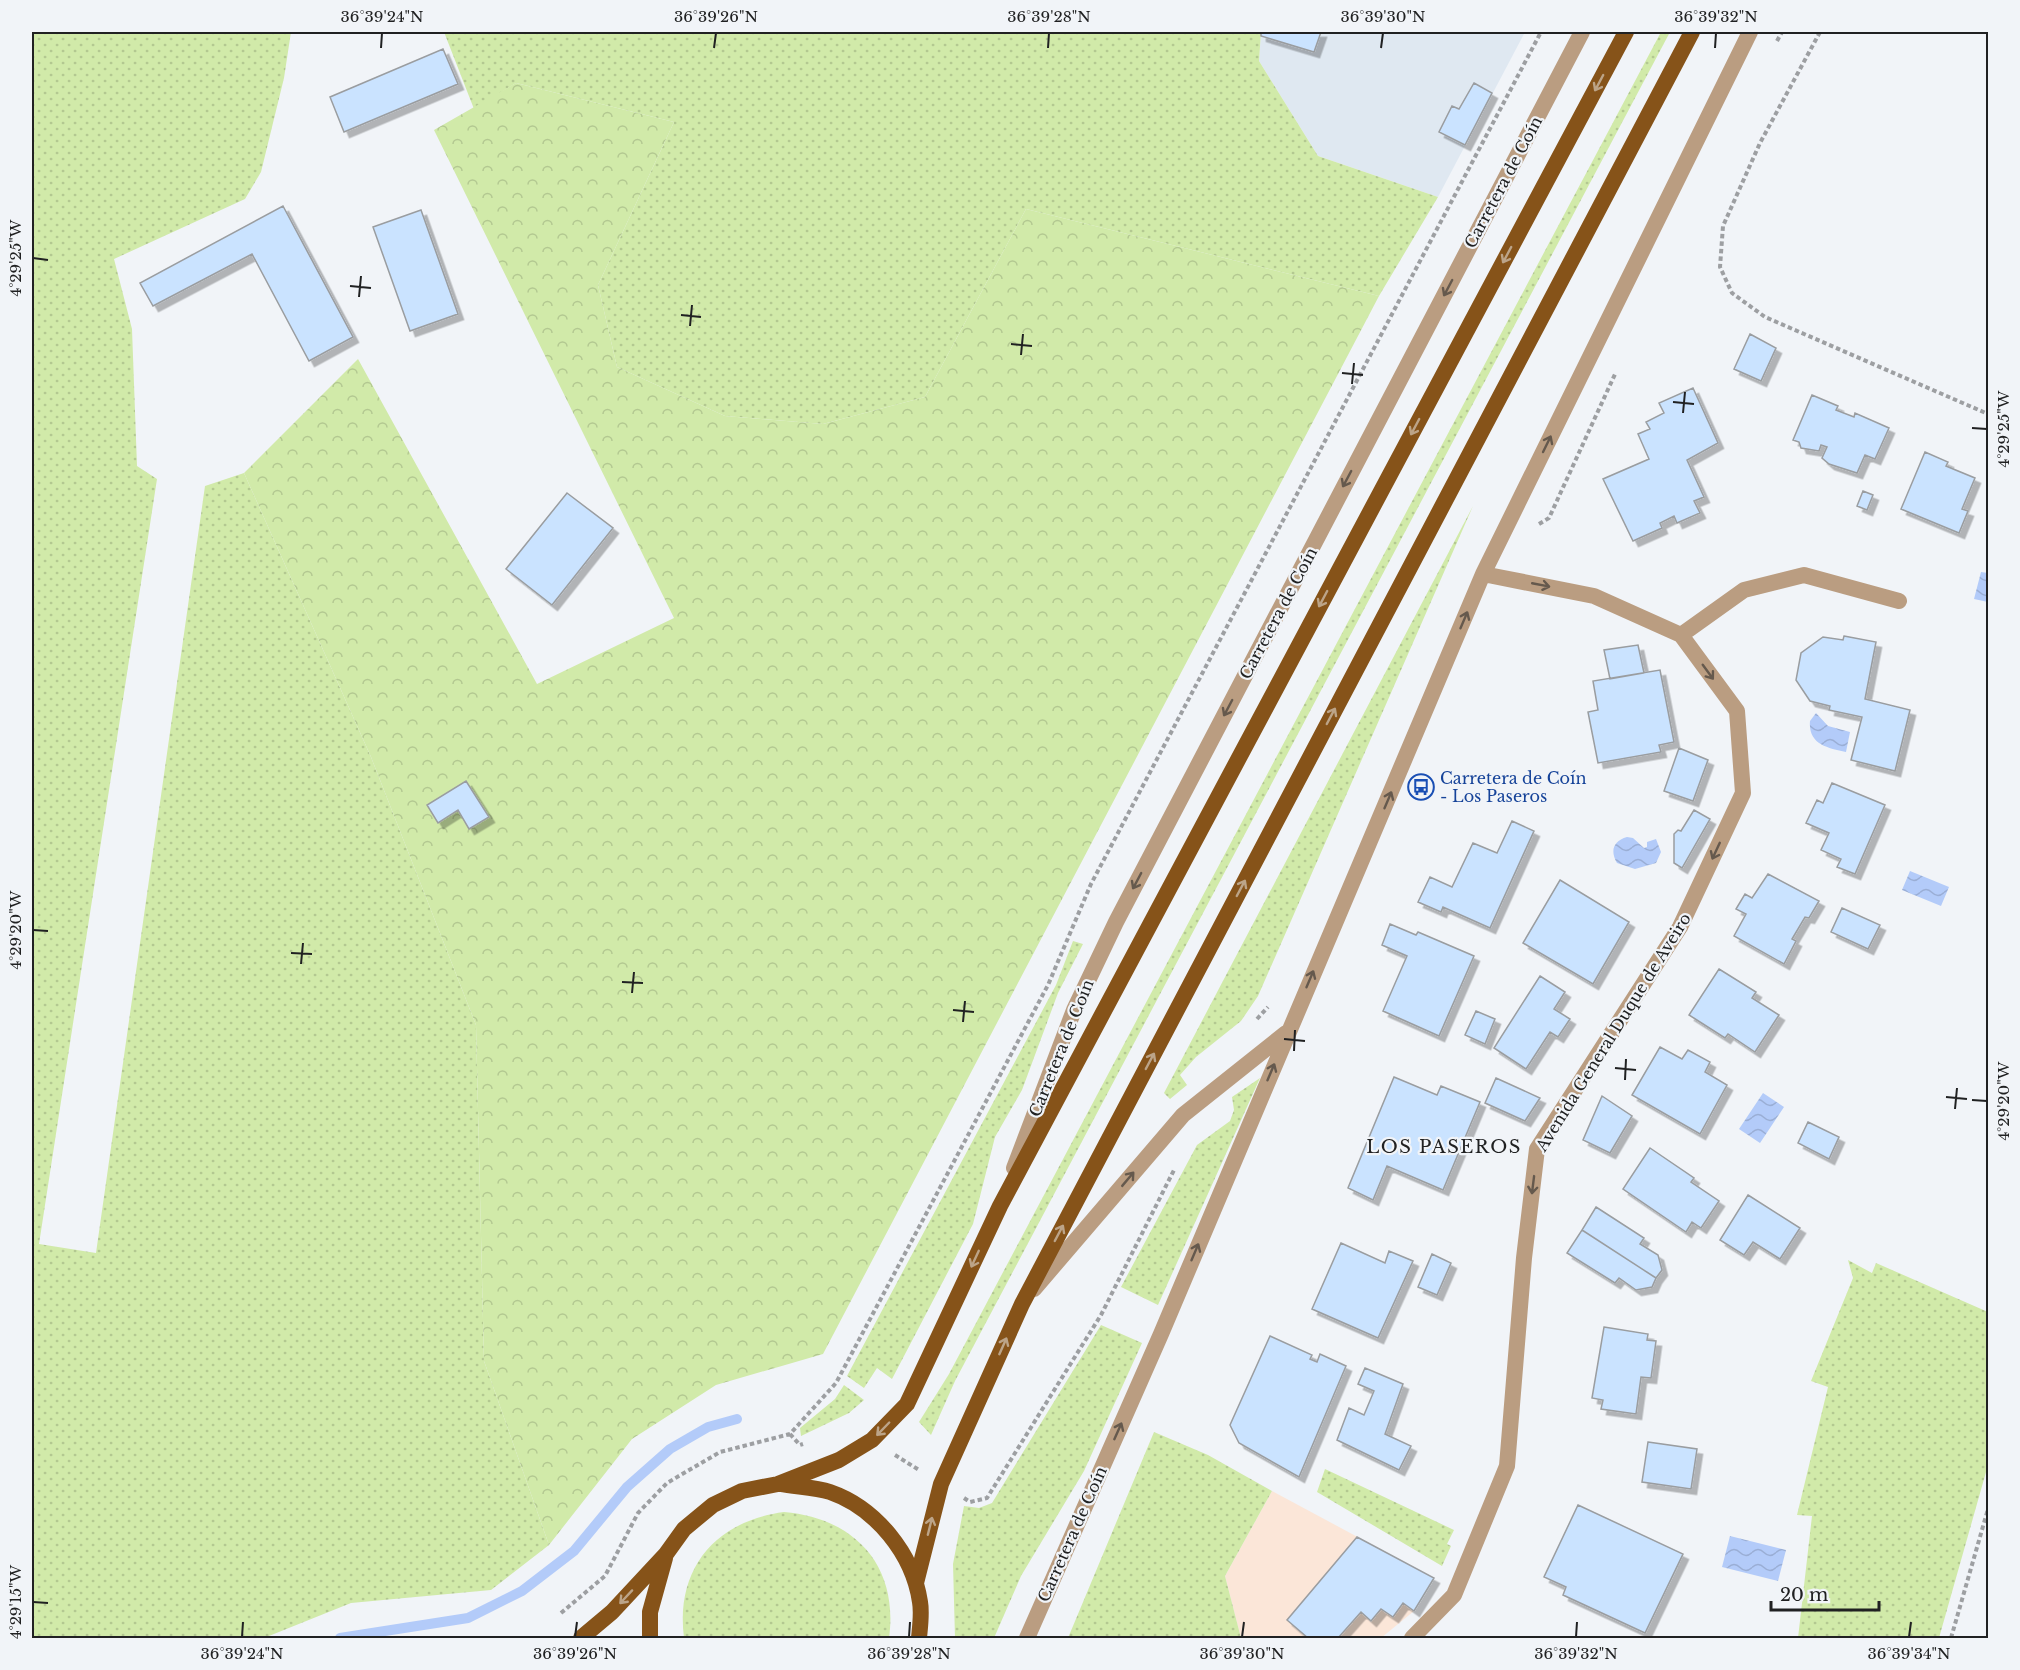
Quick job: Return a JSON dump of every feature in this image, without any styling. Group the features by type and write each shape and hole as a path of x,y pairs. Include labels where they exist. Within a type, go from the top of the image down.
{"main road":[{"path":"581,1638 612,1612 666,1554 684,1529 713,1505 742,1491 778,1484 839,1460 872,1440 907,1404 999,1206 1626,32"},
{"path":"916,1583 941,1484 1022,1304 1692,32"},
{"path":"778,1484 830,1492 874,1517 902,1551 916,1583 920,1603 920,1638"},
{"path":"650,1638 650,1612 666,1554"}],"street":[{"name":"Carretera de Coín","path":"999,1206 1074,1010 1116,922 1582,32"},
{"name":"Carretera de Coín","path":"1027,1638 1165,1323 1483,574 1750,32"},
{"name":"Avenida General Duque de Aveiro","path":"1412,1638 1454,1595 1507,1466 1524,1258 1537,1149 1680,927 1743,793 1737,711 1681,635 1594,596 1483,574"},
{"path":"1681,635 1744,590 1804,575 1899,601"},
{"name":"Carretera de Coín","path":"1022,1304 1183,1115 1287,1032"}],"path":[{"path":"561,1613 605,1576 638,1513 667,1483 720,1452 790,1434 836,1383 1048,985 1091,884 1541,32"},
{"path":"1776,42 1782,32"},
{"path":"1820,32 1760,143 1723,226 1720,267 1732,293 1765,317 1989,414"},
{"path":"1505,530 1527,530 1549,518 1617,369"},
{"path":"1250,1026 1274,1001"},
{"path":"872,1440 970,1502 987,1498 1101,1316 1178,1163"},
{"path":"790,1434 800,1445 810,1441"},
{"path":"1951,1638 1989,1509"}],"shaded area":[{"path":"1261,32 1525,32 1438,197 1318,156 1259,61"},
{"path":"1272,1491 1434,1578 1414,1611 1381,1638 1241,1638 1225,1576"}],"green space":[{"path":"32,32 291,32 284,78 261,172 245,199 114,259 132,329 137,466 157,479 39,1244 96,1253 205,486 244,473 371,757 476,1025 484,1361 549,1545 491,1590 351,1603 264,1638 32,1638"},
{"path":"444,32 1261,32 1259,61 1318,156 1438,197 1379,296 1026,209 925,397 823,424 725,416 617,367 598,285 674,122 516,83 474,109"},
{"path":"1661,32 1670,32 955,1381 931,1435 919,1422 949,1374"},
{"path":"516,83 674,122 598,285 617,367 725,416 823,424 925,397 1026,209 1379,296 823,1354 716,1385 632,1439 549,1545 484,1361 476,1025 371,757 244,473 358,359 537,684 674,618 434,130"},
{"path":"1473,506 1258,996 1241,1021 1196,1057 1180,1075 1187,1085 1170,1099 1164,1093"},
{"path":"1073,941 1083,944 1058,993 1022,1090 995,1137 973,1224 892,1379 877,1368 864,1388 847,1376 1056,985"},
{"path":"1260,1078 1158,1305 1121,1287 1197,1145 1230,1121 1234,1110 1232,1097"},
{"path":"1848,1260 1872,1273 1876,1263 1988,1312 1988,1465 1939,1638 1798,1638 1812,1516 1797,1515 1828,1387 1811,1381 1853,1278"},
{"path":"1101,1325 1142,1343 1084,1471 1021,1576 994,1638 955,1638 953,1564 964,1506 979,1508 992,1503"},
{"path":"844,1385 864,1400 849,1413 801,1436 800,1428 835,1399"},
{"path":"1154,1432 1208,1455 1272,1491 1225,1576 1241,1638 1068,1638"},
{"path":"1325,1469 1454,1530 1447,1544 1451,1546 1442,1566 1317,1492"},
{"path":"784,1512 809,1516 832,1524 867,1550 879,1568 887,1589 890,1612 889,1638 684,1638 683,1613 686,1590 705,1552 720,1537 738,1526 760,1517"}],"water":[{"path":"1981,572 1988,573 1988,602 1974,599"},
{"path":"1816,713 1828,726 1850,732 1846,752 1820,744 1812,735 1810,721"},
{"path":"1627,837 1633,838 1644,848 1647,847 1647,842 1656,839 1661,852 1656,863 1635,869 1617,863 1614,847"},
{"path":"1910,871 1949,887 1941,906 1902,890"},
{"path":"1763,1093 1784,1107 1760,1143 1739,1129"},
{"path":"1730,1536 1786,1550 1778,1581 1722,1567"}],"building":[{"path":"1261,32 1321,32 1314,52 1261,36"},
{"path":"443,49 458,84 344,132 330,97"},
{"path":"1474,83 1492,93 1465,145 1439,132 1452,106 1459,109"},
{"path":"283,206 353,337 309,361 252,254 153,306 140,283"},
{"path":"421,210 458,314 410,331 373,227"},
{"path":"1750,334 1776,348 1761,381 1734,369"},
{"path":"1693,388 1718,443 1687,460 1704,497 1694,501 1700,513 1677,523 1674,516 1660,523 1662,528 1633,541 1603,479 1649,459 1638,434 1650,429 1646,422 1664,413 1659,403"},
{"path":"1812,395 1838,406 1836,410 1854,417 1855,413 1889,428 1875,459 1865,455 1857,473 1829,464 1822,458 1827,447 1821,445 1819,451 1801,448 1799,442 1793,440"},
{"path":"1925,452 1948,462 1946,466 1975,478 1962,509 1968,511 1959,533 1901,509"},
{"path":"1863,491 1873,495 1867,510 1857,506"},
{"path":"567,493 613,528 552,605 506,569"},
{"path":"1844,636 1876,642 1865,699 1910,710 1895,771 1851,760 1862,717 1829,710 1830,706 1810,701 1796,680 1801,653 1823,637 1843,640"},
{"path":"1638,645 1644,673 1610,679 1604,650"},
{"path":"1660,670 1674,742 1659,745 1661,752 1598,763 1588,712 1598,710 1593,681"},
{"path":"1679,748 1708,760 1693,801 1664,791"},
{"path":"466,781 489,817 469,829 458,810 438,823 427,805"},
{"path":"1832,783 1885,805 1855,874 1837,867 1841,859 1821,850 1829,833 1806,823 1817,800 1823,803"},
{"path":"1694,810 1710,819 1682,868 1674,863 1674,834 1678,830 1681,831"},
{"path":"1512,821 1534,831 1490,928 1443,907 1441,912 1418,902 1430,877 1452,887 1473,843 1497,853"},
{"path":"1768,874 1819,901 1809,918 1805,917 1792,939 1796,941 1784,964 1734,936 1746,914 1736,909 1745,894 1752,898"},
{"path":"1560,880 1629,922 1593,984 1523,943"},
{"path":"1842,908 1880,925 1868,949 1831,932"},
{"path":"1390,924 1416,935 1418,932 1474,956 1439,1036 1383,1011 1407,956 1382,945"},
{"path":"1719,969 1756,992 1752,998 1779,1015 1755,1052 1728,1034 1725,1038 1689,1015"},
{"path":"1540,976 1565,992 1554,1009 1570,1019 1558,1037 1550,1032 1526,1069 1494,1048"},
{"path":"1476,1011 1495,1019 1485,1044 1465,1035"},
{"path":"1660,1047 1682,1059 1688,1050 1710,1062 1705,1072 1727,1085 1700,1134 1632,1095"},
{"path":"1394,1077 1437,1095 1441,1086 1480,1102 1443,1190 1387,1166 1373,1200 1348,1188"},
{"path":"1496,1078 1540,1098 1525,1121 1485,1103"},
{"path":"1602,1096 1632,1116 1610,1153 1583,1140"},
{"path":"1808,1122 1839,1137 1829,1159 1798,1143"},
{"path":"1650,1148 1694,1178 1691,1182 1719,1201 1701,1228 1692,1222 1686,1232 1623,1189"},
{"path":"1748,1195 1800,1228 1780,1259 1753,1242 1744,1255 1720,1240"},
{"path":"1596,1207 1644,1238 1640,1244 1658,1255 1662,1270 1656,1278 1582,1230"},
{"path":"1582,1230 1656,1278 1652,1287 1636,1290 1619,1278 1615,1283 1567,1253"},
{"path":"1341,1243 1385,1263 1389,1251 1413,1261 1378,1338 1312,1309"},
{"path":"1432,1254 1451,1263 1437,1295 1418,1287"},
{"path":"1604,1327 1648,1334 1647,1340 1656,1341 1651,1378 1641,1377 1636,1414 1601,1409 1603,1400 1592,1398"},
{"path":"1270,1336 1312,1355 1310,1359 1317,1362 1320,1354 1346,1366 1299,1477 1239,1443 1230,1425"},
{"path":"1365,1368 1403,1384 1385,1434 1411,1446 1399,1470 1337,1440 1349,1408 1364,1415 1374,1391 1358,1384"},
{"path":"1648,1442 1697,1449 1691,1489 1642,1482"},
{"path":"1578,1505 1683,1554 1645,1633 1563,1595 1566,1587 1544,1577"},
{"path":"1357,1537 1434,1578 1414,1611 1403,1603 1393,1617 1381,1609 1371,1621 1361,1612 1338,1638 1308,1638 1287,1620"}],"waterway":[{"path":"340,1638 468,1618 522,1591 574,1551 627,1487 670,1449 708,1427 737,1419"}],"place":[{"name":"Carretera de Coín - Los Paseros","path":"1421,787"}],"district":[{"name":"LOS PASEROS","path":"1444,1147"}]}
